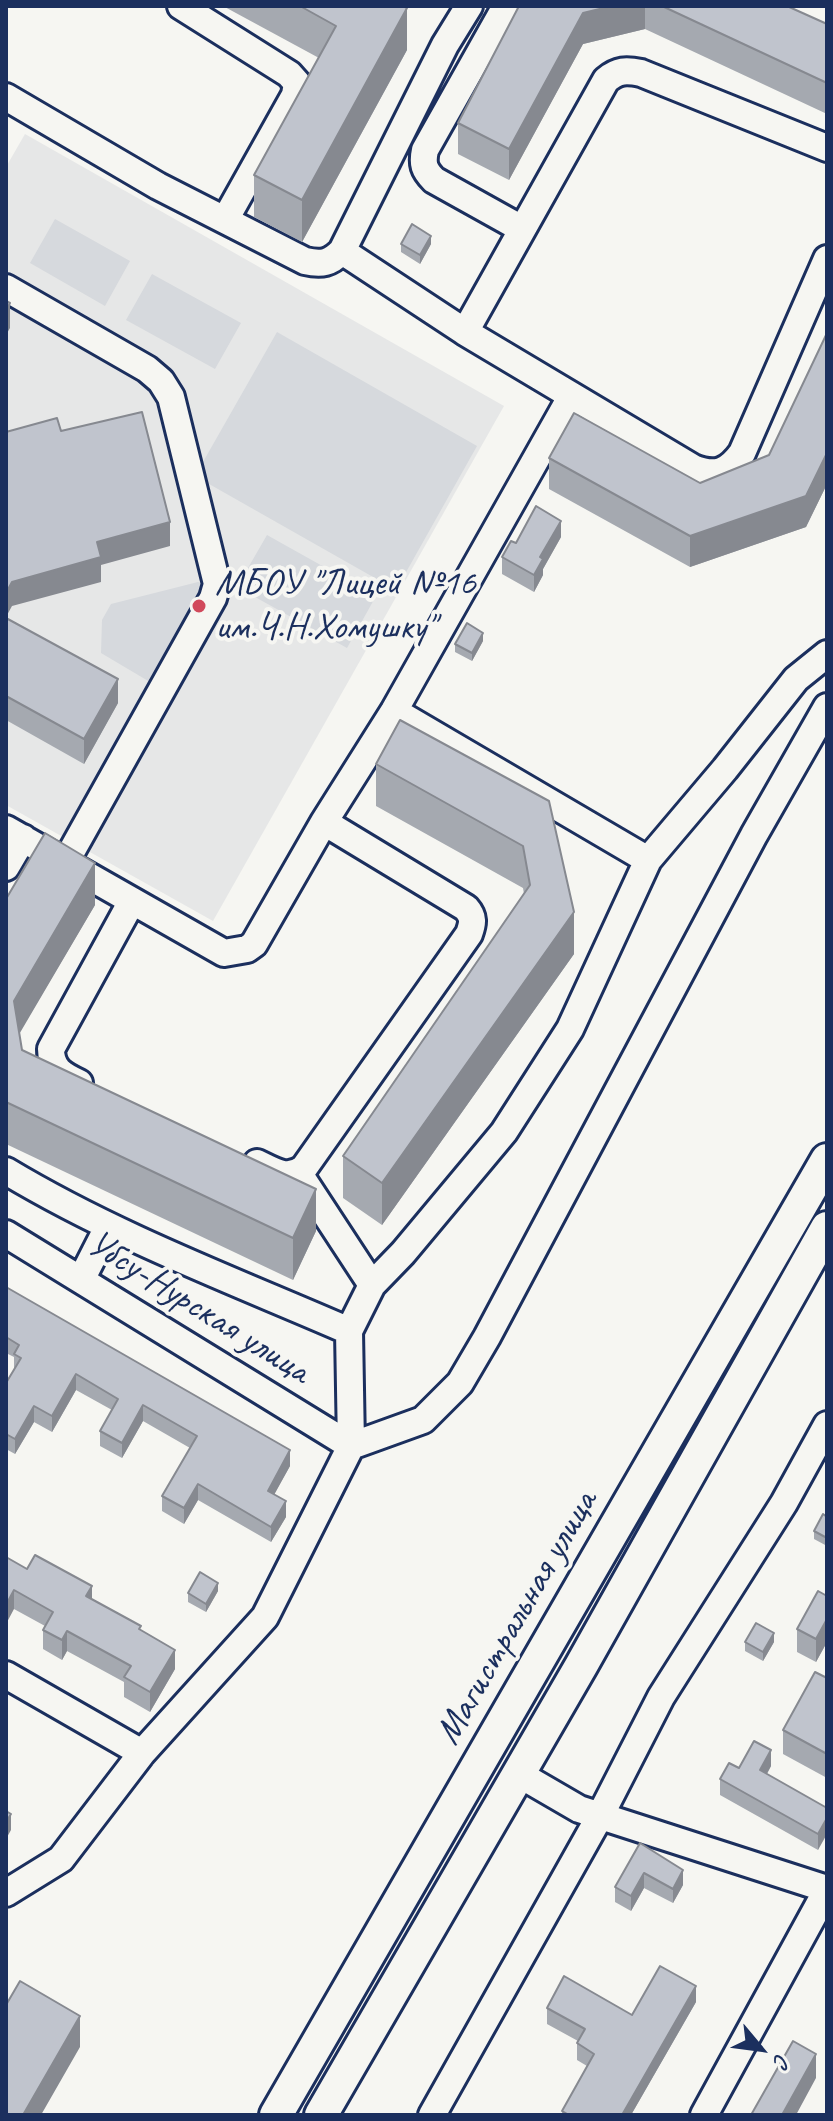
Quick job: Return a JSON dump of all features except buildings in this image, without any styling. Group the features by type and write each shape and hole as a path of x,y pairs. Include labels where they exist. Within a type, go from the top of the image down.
{"main road":[{"name":"Магистральная улица","path":"276,2115 827,1160"},
{"name":"Магистральная улица","path":"321,2115 589,1652 827,1228"}],"street":[{"path":"181,6 289,74 297,83 295,95 225,220"},
{"path":"506,6 425,150 422,161 426,172 434,180 522,229"},
{"path":"6,97 158,186 305,261 318,264 332,261 342,251 445,45 458,10"},
{"path":"465,332 606,80 614,73 625,70 641,73 827,148"},
{"path":"342,251 571,397 705,473 720,473 733,466 742,453 827,259"},
{"path":"6,288 147,369 161,381 171,397 217,584 213,598 65,863"},
{"path":"6,867 14,833 224,953 247,949 260,936 324,822 394,711 571,397"},
{"path":"6,1893 61,1859 142,1753 265,1617 351,1446 349,1331 372,1285 403,1253 504,1132 570,1029 648,860 796,679 827,654"},
{"path":"351,1446 423,1420 460,1383 754,835 827,707"},
{"path":"394,711 648,860"},
{"path":"234,1153 285,1176 298,1172 308,1163 473,924 472,915 466,908 324,822"},
{"path":"106,1095 63,1076 51,1060 51,1049 132,901"},
{"path":"6,1171 59,1203 108,1227 349,1331"},
{"path":"298,1172 372,1285"},
{"path":"81,1280 108,1227"},
{"name":"Убсу-Нурская улица","path":"6,1234 351,1446"},
{"path":"432,2115 600,1816 661,1697 784,1503 827,1425"},
{"path":"6,1675 142,1753"},
{"path":"517,1773 579,1809 827,1890 704,2115"}],"shaded area":[{"name":"МБОУ \"Лицей №16 им.Ч.Н.Хомушку\"","path":"25,134 504,406 213,921 6,805 6,167"},
{"path":"55,219 130,261 105,306 30,263"},
{"path":"152,274 241,323 215,369 126,320"},
{"path":"277,332 477,446 396,590 195,476"},
{"path":"267,535 376,596 347,648 237,587"},
{"path":"198,582 205,584 209,594 155,685 101,653 102,620 111,604"}],"place":[{"name":"МБОУ \"Лицей №16 им.Ч.Н.Хомушку\"","path":"199,606"}]}
